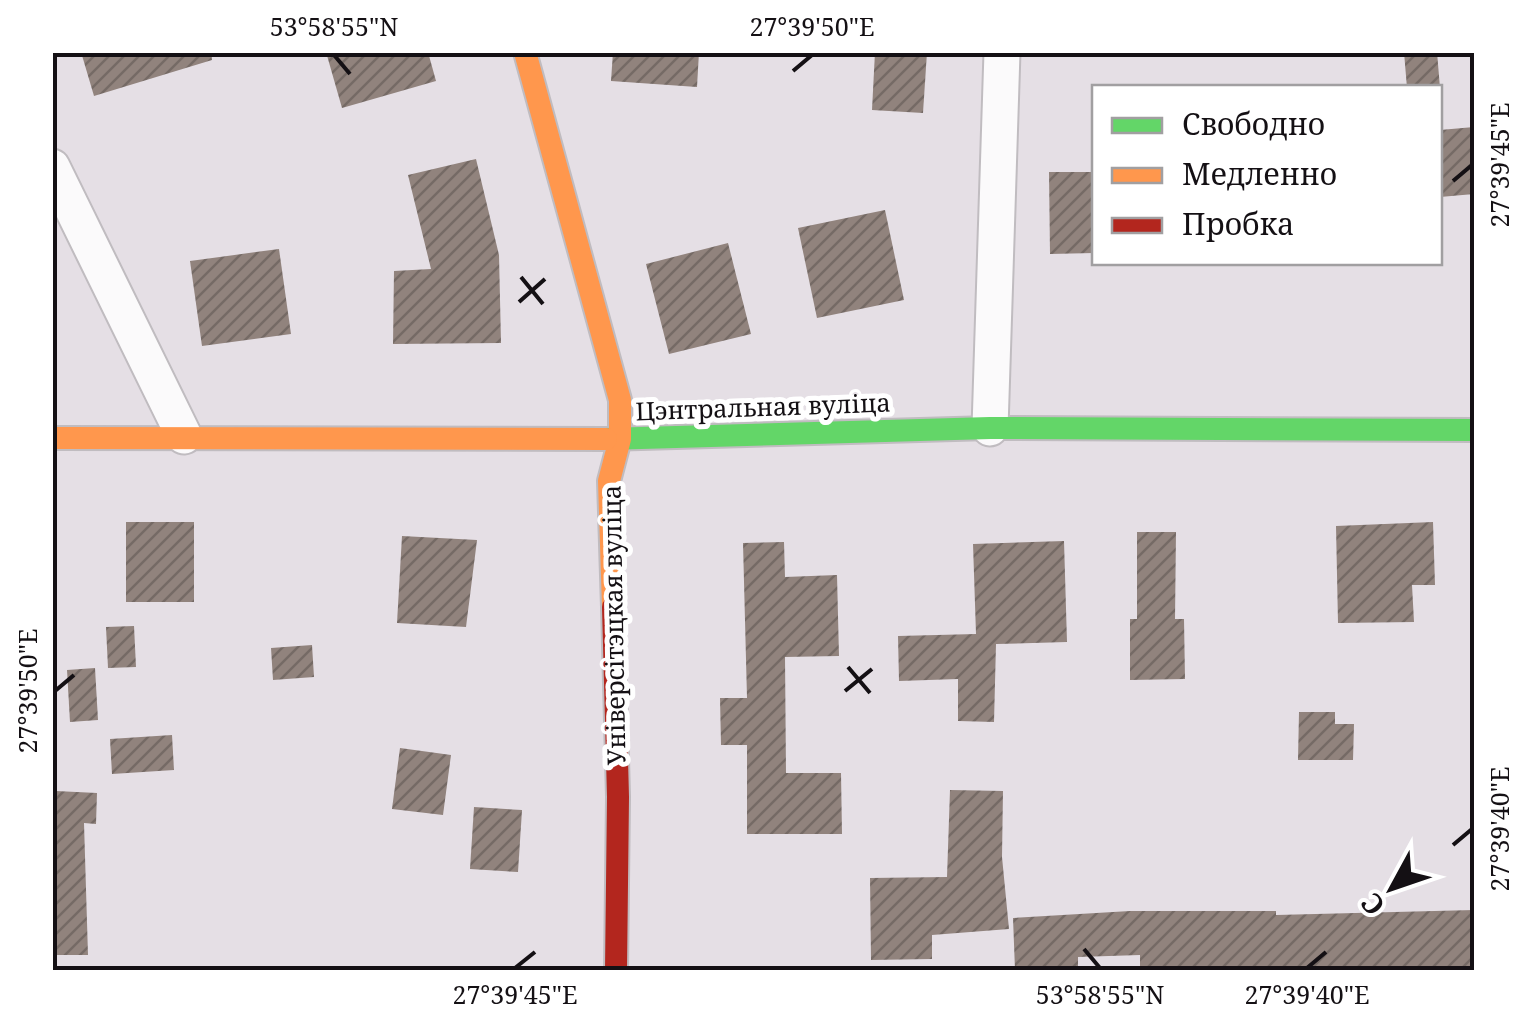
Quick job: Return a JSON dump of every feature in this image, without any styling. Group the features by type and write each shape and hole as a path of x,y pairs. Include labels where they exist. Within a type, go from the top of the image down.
{"street":[{"name":"Універсітэцкая вуліца","path":"525,52 620,400 620,439 609,481 618,797 616,970"},
{"path":"990,428 1002,52"},
{"path":"52,167 184,436"},
{"name":"Цэнтральная вуліца","path":"52,438 620,439 990,428 1474,430"}],"building":[{"path":"81,52 211,52 212,60 94,96"},
{"path":"326,52 428,52 436,81 342,108"},
{"path":"613,52 699,52 697,87 611,81"},
{"path":"875,52 927,52 923,113 872,110"},
{"path":"1404,52 1437,52 1440,85 1407,85"},
{"path":"1474,127 1474,194 1442,197 1442,130"},
{"path":"476,159 499,255 501,343 393,344 394,271 431,269 408,175"},
{"path":"1049,172 1092,172 1092,253 1050,254"},
{"path":"885,210 904,300 817,318 798,228"},
{"path":"728,243 751,334 669,354 646,264"},
{"path":"279,249 291,334 202,346 190,261"},
{"path":"126,522 194,522 194,602 126,602"},
{"path":"1433,522 1435,585 1412,585 1414,622 1338,623 1336,526"},
{"path":"1137,532 1176,532 1175,619 1184,619 1185,679 1130,680 1130,619 1137,619"},
{"path":"402,536 477,540 466,627 397,623"},
{"path":"1064,541 1067,642 996,644 994,722 958,721 958,679 899,681 898,636 976,634 973,544"},
{"path":"784,542 785,577 837,575 839,656 785,657 786,773 841,773 842,834 747,834 747,745 721,745 720,698 747,698 743,543"},
{"path":"134,626 136,667 108,668 106,627"},
{"path":"312,645 314,677 273,680 271,648"},
{"path":"95,668 98,720 70,722 67,670"},
{"path":"1299,712 1335,712 1335,724 1354,724 1353,760 1298,760"},
{"path":"172,735 174,770 112,774 110,739"},
{"path":"400,748 451,755 443,815 392,809"},
{"path":"950,790 1003,791 1002,857 1009,929 932,935 932,959 871,960 870,878 947,877"},
{"path":"56,791 97,793 96,824 84,823 88,955 52,955"},
{"path":"474,807 522,810 518,872 470,869"},
{"path":"1474,910 1474,970 1140,970 1140,955 1078,957 1078,970 1015,970 1013,918 1130,911 1276,911 1276,915"}],"traffic: fast":[{"path":"606,439 990,428 1474,430"}],"traffic: slow":[{"path":"525,52 620,400 620,439 609,481 613,607"},
{"path":"52,438 606,439"}],"traffic: jam":[{"path":"613,607 618,797 616,970"}]}
